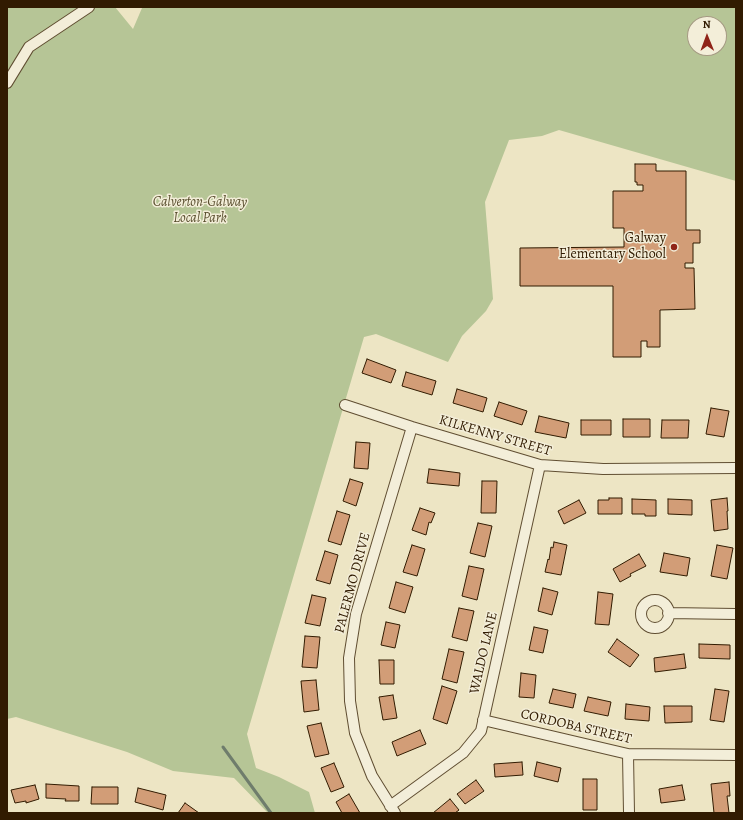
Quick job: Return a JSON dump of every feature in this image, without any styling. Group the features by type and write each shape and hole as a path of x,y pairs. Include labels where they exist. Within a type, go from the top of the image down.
{"street":[{"path":"7,83 29,47 89,7"},
{"name":"KILKENNY STREET","path":"346,405 412,427 540,465 603,469 736,468"},
{"name":"PALERMO DRIVE","path":"393,809 372,776 355,733 350,701 349,658 356,614 412,427"},
{"name":"WALDO LANE","path":"393,809 464,753 481,731 540,465"},
{"path":"668,613 736,614"},
{"name":"CORDOBA STREET","path":"483,720 628,754 736,755"},
{"path":"628,754 629,813"}],"green space":[{"name":"Calverton-Galway Local Park","path":"7,7 115,7 133,29 142,8 141,7 736,7 736,181 559,130 542,136 509,140 485,202 493,299 486,311 462,336 448,362 376,334 364,337 247,734 256,768 279,777 309,792 315,813 268,813 234,778 173,771 127,752 16,717 7,719"}],"building":[{"name":"Galway Elementary School","path":"635,164 656,164 656,171 686,171 686,230 700,230 700,243 693,243 693,263 685,263 685,268 694,268 695,309 660,310 660,347 647,347 647,341 641,341 641,357 613,357 613,286 520,286 520,248 624,247 624,228 613,228 613,191 643,191 643,185 637,185 637,182 635,182"},
{"path":"367,359 396,370 391,383 362,373"},
{"path":"406,372 436,381 432,395 402,386"},
{"path":"457,389 487,398 483,412 453,403"},
{"path":"499,402 527,411 522,425 494,416"},
{"path":"711,408 729,411 724,437 706,434"},
{"path":"539,416 569,423 566,438 535,432"},
{"path":"623,419 650,419 650,437 623,437"},
{"path":"581,420 611,420 611,435 581,435"},
{"path":"662,420 689,420 688,438 661,438"},
{"path":"356,442 370,443 368,469 354,468"},
{"path":"429,469 460,473 459,486 427,483"},
{"path":"350,479 363,483 356,506 343,501"},
{"path":"482,481 497,481 496,513 481,513"},
{"path":"609,498 622,498 622,514 598,514 598,500 609,500"},
{"path":"727,498 728,529 714,531 711,500"},
{"path":"632,499 656,500 656,516 632,514"},
{"path":"668,499 692,500 692,515 668,514"},
{"path":"579,500 586,513 564,524 558,511"},
{"path":"420,508 435,513 431,523 429,522 426,535 412,530"},
{"path":"337,511 350,515 341,545 328,541"},
{"path":"478,523 492,526 485,557 470,553"},
{"path":"554,542 567,545 561,575 545,572 551,547 553,548"},
{"path":"412,545 425,549 417,576 403,572"},
{"path":"717,545 733,548 727,579 711,576"},
{"path":"325,551 338,555 330,584 316,580"},
{"path":"664,553 690,558 687,576 660,572"},
{"path":"639,554 646,566 630,574 631,576 620,582 613,569"},
{"path":"469,566 484,569 477,600 462,596"},
{"path":"396,582 413,587 405,613 389,608"},
{"path":"543,588 558,592 552,615 538,611"},
{"path":"598,592 613,594 609,625 595,624"},
{"path":"312,595 326,598 320,626 305,623"},
{"path":"459,608 474,611 467,641 452,637"},
{"path":"386,622 400,625 395,648 381,645"},
{"path":"534,627 548,630 543,653 529,650"},
{"path":"305,636 320,637 317,668 302,667"},
{"path":"617,639 639,655 630,667 608,652"},
{"path":"699,644 730,645 730,659 699,658"},
{"path":"449,649 464,652 457,683 442,679"},
{"path":"684,654 686,668 655,672 654,658"},
{"path":"379,660 394,660 394,684 380,684"},
{"path":"521,673 536,675 534,698 519,697"},
{"path":"316,680 319,710 304,712 301,681"},
{"path":"442,686 457,691 447,724 433,719"},
{"path":"553,689 576,694 573,708 549,703"},
{"path":"715,689 729,691 724,722 710,720"},
{"path":"393,695 397,718 383,720 379,697"},
{"path":"588,697 611,702 608,716 584,711"},
{"path":"626,704 650,707 649,721 625,719"},
{"path":"664,706 692,706 692,722 665,723"},
{"path":"321,723 329,754 315,757 307,726"},
{"path":"420,730 426,744 397,756 392,742"},
{"path":"522,762 523,775 495,777 494,764"},
{"path":"537,762 561,768 558,782 534,776"},
{"path":"334,763 344,787 331,792 321,768"},
{"path":"583,779 597,779 597,810 583,810"},
{"path":"476,780 484,791 465,804 457,794"},
{"path":"729,782 730,796 727,796 729,813 714,813 711,784"},
{"path":"46,784 79,786 79,801 65,801 66,799 46,798"},
{"path":"35,785 39,799 26,803 26,801 15,803 11,790"},
{"path":"682,785 685,800 661,803 659,789"},
{"path":"92,787 118,787 118,804 91,804"},
{"path":"138,788 166,795 163,810 135,802"},
{"path":"349,794 360,813 342,813 336,802"},
{"path":"450,799 459,810 455,813 433,813"},
{"path":"185,803 199,813 178,813"}],"waterway":[{"path":"223,747 271,813"}],"place":[{"name":"Galway Elementary School","path":"674,247"}]}
